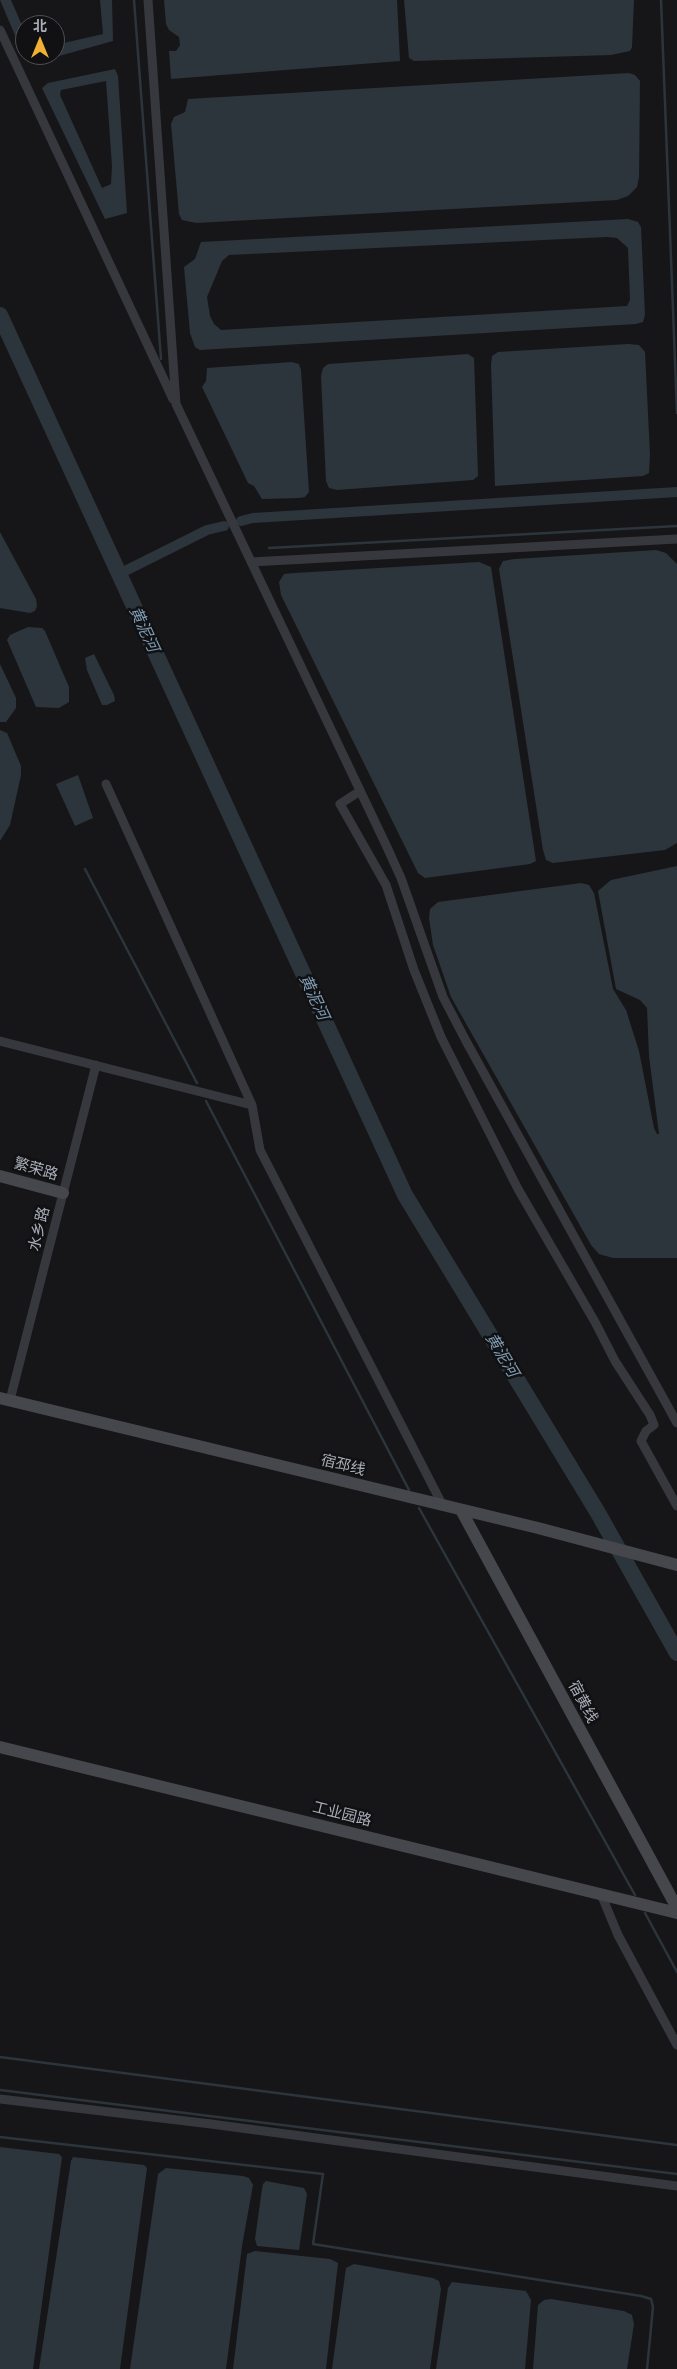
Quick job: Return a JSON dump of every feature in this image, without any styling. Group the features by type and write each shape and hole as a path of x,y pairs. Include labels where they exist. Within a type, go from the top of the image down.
{"street":[{"path":"148,0 176,404"},
{"path":"0,30 401,878 444,996 466,1040 677,1423"},
{"path":"251,562 677,539"},
{"path":"106,784 252,1105 260,1150 443,1506"},
{"path":"360,791 340,804 386,885 414,970 441,1037 518,1189 595,1322 615,1362 650,1415 654,1425 646,1431 641,1441 677,1506"},
{"path":"386,885 401,878"},
{"path":"0,1041 252,1105"},
{"name":"水乡路","path":"5,1399 63,1193 96,1065"},
{"name":"繁荣路","path":"0,1176 63,1193"},
{"name":"宿邳线","path":"5,1399 461,1510 677,1565"},
{"name":"宿黄线","path":"461,1510 677,1908"},
{"name":"工业园路","path":"0,1747 677,1913"},
{"path":"601,1894 618,1935 677,2045"},
{"path":"0,2099 221,2125 677,2186"}],"shaded area":[{"path":"0,0 11,0 18,15 15,15 15,35"},
{"path":"100,0 112,0 113,41 65,54 65,43 103,34"},
{"path":"164,0 397,0 400,61 171,79 169,51 176,51 180,45 179,37 169,30 166,24"},
{"path":"404,0 634,0 632,47 630,51 611,55 414,61 409,58"},
{"path":"115,69 118,76 127,213 105,219 42,88 48,83","holes":["106,81 112,166 111,184 102,188 60,95 61,90"]},
{"path":"629,73 635,75 640,81 639,177 637,187 628,196 617,200 196,223 182,220 179,214 171,124 174,117 185,112 188,99"},
{"path":"628,219 638,222 641,227 645,315 643,322 636,324 200,350 195,347 190,333 184,267 195,259 201,242","holes":["617,238 628,248 630,300 627,306 221,330 214,324 210,316 207,297 222,261 229,255"]},
{"path":"628,344 639,345 645,352 650,455 649,473 643,476 495,486 492,356 498,352"},
{"path":"468,354 474,358 478,476 473,480 337,490 329,488 326,481 321,376 323,368 328,364"},
{"path":"292,362 299,364 301,370 309,492 305,497 299,498 262,499 254,486 248,483 202,387 206,381 207,368"},
{"path":"0,532 36,599 37,606 35,611 30,613 0,608"},
{"path":"656,550 666,553 677,564 677,843 665,850 553,863 546,860 543,850 499,569 503,561 515,559"},
{"path":"479,562 491,567 536,861 530,864 425,878 418,873 281,595 279,582 284,574"},
{"path":"28,627 42,628 45,631 69,687 69,702 59,708 36,707 7,640 10,635"},
{"path":"94,654 114,695 115,701 107,705 102,705 87,670 85,658"},
{"path":"0,664 16,698 16,708 6,722 0,722"},
{"path":"0,730 7,733 21,766 21,775 10,825 0,841"},
{"path":"78,775 93,818 75,826 56,784"},
{"path":"677,866 677,1258 613,1258 599,1254 591,1245 451,997 433,945 429,918 430,909 438,902 581,883 589,885 594,893 613,989 626,1010 639,1051 654,1128 657,1134 659,1134 649,1056 647,1008 640,1000 616,989 598,891 611,880"},
{"path":"0,2147 59,2154 62,2157 33,2369 0,2369"},
{"path":"73,2157 144,2165 147,2168 120,2369 39,2369"},
{"path":"166,2168 243,2176 249,2178 253,2185 242,2246 226,2369 130,2369 158,2174"},
{"path":"266,2181 304,2188 307,2194 299,2250 257,2246 255,2239 262,2189"},
{"path":"255,2251 330,2259 338,2263 326,2369 233,2369 247,2254"},
{"path":"354,2264 433,2278 439,2281 441,2289 430,2369 332,2369 346,2268"},
{"path":"452,2282 526,2291 531,2300 525,2369 436,2369 448,2288"},
{"path":"551,2299 624,2311 632,2315 634,2324 627,2369 533,2369 538,2305 544,2300"}],"waterway":[{"path":"134,0 161,359"},
{"path":"661,0 677,413"},
{"name":"黄泥河","path":"0,315 405,1195 598,1513 677,1653"},
{"path":"241,521 253,518 677,492"},
{"path":"119,574 207,530 224,526"},
{"path":"269,548 677,526"},
{"path":"85,869 197,1083"},
{"path":"206,1101 409,1490"},
{"path":"419,1508 635,1895"},
{"path":"645,1913 677,1972"},
{"path":"0,2057 677,2145"},
{"path":"0,2090 677,2174"},
{"path":"0,2137 323,2174 313,2244 651,2299 653,2307 647,2369"}]}
